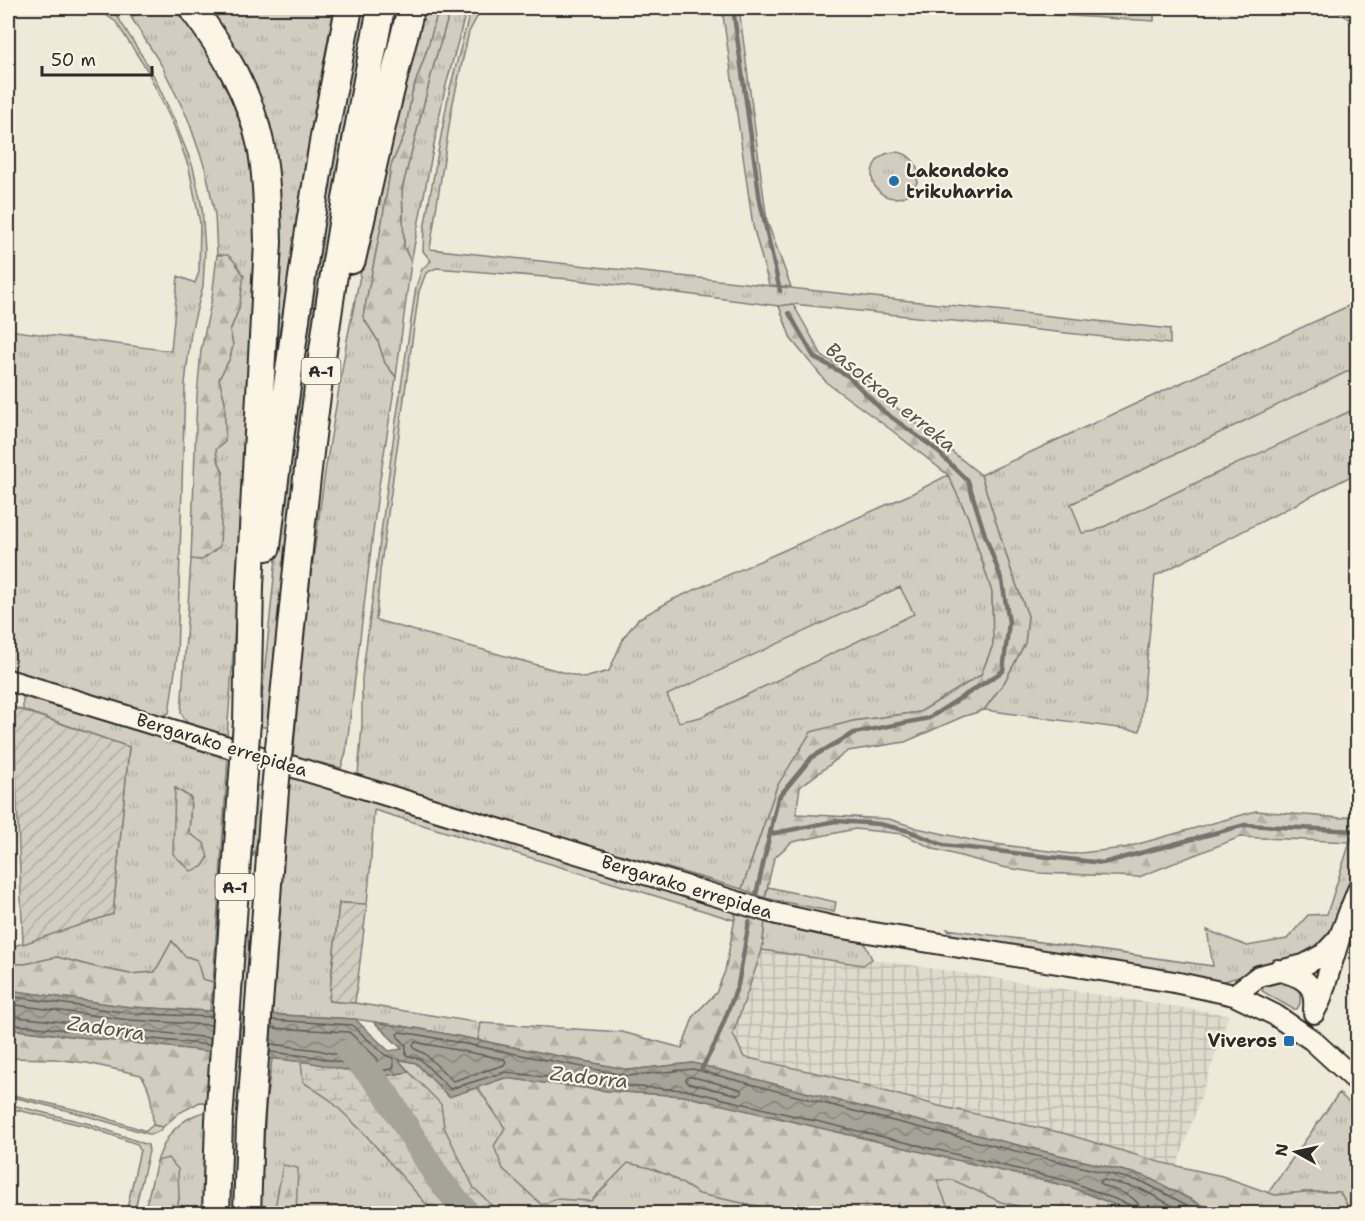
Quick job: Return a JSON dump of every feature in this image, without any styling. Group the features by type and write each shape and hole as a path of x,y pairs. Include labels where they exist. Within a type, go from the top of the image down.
{"highway":[{"path":"192,8 232,67 250,108 261,146 267,192 268,242 250,586 247,722"},
{"name":"A-1","path":"216,1214 219,1121 247,722 280,436 302,279 325,135 349,8"},
{"name":"A-1","path":"247,1214 250,1125 260,987 275,790 295,583 333,283 357,133 381,8"},
{"path":"309,460 383,122 411,8"}],"street":[{"name":"Bergarako errepidea","path":"8,680 777,914 831,926 1174,982 1234,995 1275,1015 1312,1040 1358,1082"},
{"path":"1314,1012 1320,1001 1340,936 1358,890"},
{"path":"1234,995 1259,976 1304,965 1324,954 1340,936"},
{"path":"1278,970 1299,977 1308,984 1313,993 1312,1040"}],"shaded area":[{"path":"1357,367 1357,408 1095,531 1082,533 1070,504"},
{"path":"900,586 914,614 701,717 679,722 667,695"},
{"path":"762,950 863,965 872,959 1229,1015 1177,1166 1063,1133 939,1106 826,1075 744,1057 733,1034"}],"green space":[{"path":"57,8 112,8 151,70 173,117 193,167 202,207 205,251 203,286 191,332 185,384 177,657 169,713 164,716 8,671 8,330 171,351 178,276 195,283 199,272 200,223 189,168 174,126 147,70 116,22 103,13"},
{"path":"145,8 178,8 217,61 250,139 258,226 241,548 227,736 187,723 181,713 191,559 202,560 223,472 216,449 225,402 219,379 230,358 233,345 230,331 239,308 228,256 217,255 215,215 206,171 188,119 162,66 131,17"},
{"path":"199,8 334,8 310,134 266,423 274,184"},
{"path":"359,8 371,8 269,728 259,726 288,439 313,260"},
{"path":"422,8 439,8 412,93 405,133 391,166 363,317 378,341 385,363 396,377 378,492 346,752 341,768 293,756 305,619 325,472 347,340 382,168"},
{"path":"439,8 451,8 435,60 402,189 404,247 411,262 396,377 385,363 378,341 363,317 391,166 405,133 412,93"},
{"path":"451,8 467,8 444,93 411,262 404,247 402,189 435,60"},
{"path":"471,8 482,8 469,32 452,107 430,249 1170,329 1170,344 793,304 779,306 569,279 436,268 426,273 419,291 380,571 376,620 584,678 609,671 624,637 638,619 674,599 911,494 948,475 968,517 992,592 993,645 981,675 920,712 853,721 777,786 742,889 472,812 358,775 362,725 362,678 394,434 416,287 422,269 431,261 423,251 424,229 449,92","holes":["900,587 914,614 701,717 679,722 667,695"]},
{"path":"722,8 739,8 767,221 791,287 769,285 753,226"},
{"path":"939,8 1154,8 1154,21"},
{"path":"1334,8 1357,8 1357,25"},
{"path":"895,152 911,159 918,175 911,191 895,198 879,191 872,175 879,159"},
{"path":"217,255 228,255 244,276 239,308 230,331 233,345 230,358 219,379 225,402 225,442 216,449 223,472 220,546 202,560 191,559 197,396 201,350 212,298"},
{"path":"1357,302 1357,367 1071,504 1082,533 1095,531 1357,408 1357,473 1155,576 1140,731 984,710 1005,681 1025,643 1028,616 981,475"},
{"path":"793,304 823,357 859,374 896,407 981,475 1028,616 1025,643 1005,681 984,710 905,742 848,751 800,787 796,814 889,819 917,828 980,842 1072,854 1124,848 1256,811 1342,818 1357,813 1357,828 1350,842 1240,837 1139,877 1039,873 1002,867 934,849 903,834 855,829 792,842 774,858 765,898 742,889 777,786 811,732 853,721 920,712 981,675 993,645 992,592 968,517 948,475 827,383 791,339 779,306"},
{"path":"23,696 228,757 213,982 202,979 197,960 185,956 172,941 155,972 130,974 57,957 25,964 8,964 8,947 113,914 129,747 23,710","holes":["176,788 191,798 189,833"]},
{"path":"13,707 129,747 113,914 23,944"},
{"path":"289,777 736,913 734,920 374,810 367,904 339,903 329,1001 481,1023 478,1040 355,1019 210,1011 212,990 237,992 244,931 248,931 248,993 274,995"},
{"path":"252,785 264,786 260,833 253,857 250,834"},
{"path":"175,788 191,798 189,833 204,843 208,858 202,867 191,871 173,854"},
{"path":"1357,828 1357,861 1323,946 1302,961 1263,967 1221,982 955,938 947,929 1213,966 1207,930 1247,946 1287,939 1308,915 1327,914 1350,842"},
{"path":"768,887 836,902 834,912 765,898"},
{"path":"339,903 367,904 355,1003 329,1001"},
{"path":"736,913 765,920 762,950 733,1034 744,1057 826,1075 939,1106 1063,1133 1159,1162 1222,1176 1275,1195 1340,1192 1351,1213 1217,1213 1145,1176 693,1063 629,1070 478,1040 481,1023 622,1032 682,1048 694,1015 716,993 725,971"},
{"path":"765,920 863,940 872,959 863,965 762,950"},
{"path":"172,941 185,956 197,960 202,979 213,982 210,1011 130,1007 8,990 8,964 25,964 57,957 130,974 155,972"},
{"path":"1275,979 1291,982 1297,987 1300,998 1297,1009 1293,1009 1262,991 1265,984"},
{"path":"8,1029 272,1058 266,1103 200,1102 179,1113 163,1127 153,1125 152,1105 141,1075 87,1063 54,1059 8,1058"},
{"path":"272,1058 315,1063 377,1077 409,1071 396,1059 416,1063 449,1097 505,1078 1071,1187 1135,1213 260,1214 266,1103"},
{"path":"301,1061 377,1077 409,1072 441,1104 444,1127 474,1188 495,1208 504,1213 434,1213 363,1132 329,1099 303,1082"},
{"path":"505,1078 608,1091 685,1096 1071,1187 1135,1213 1047,1213 1001,1202 953,1180 937,1180 950,1213 791,1213 699,1194 670,1176 628,1163 591,1201 555,1199 542,1205 503,1169 494,1146 505,1128 477,1087"},
{"path":"1339,1093 1357,1110 1357,1213 1351,1213 1340,1192 1275,1195 1268,1193"},
{"path":"8,1094 90,1113 146,1131 153,1125 163,1127 154,1134 149,1134 8,1096"},
{"path":"8,1104 90,1124 148,1145 149,1151 134,1213 126,1213 140,1150 137,1144 86,1126 8,1108"},
{"path":"206,1112 202,1213 177,1213 179,1197 157,1161 174,1130 189,1118"},
{"path":"229,1128 239,1129 235,1213 226,1214"},
{"path":"168,1158 178,1169 177,1213 144,1213 157,1161"},
{"path":"283,1165 298,1168 296,1213 274,1213"}],"water":[{"name":"Zadorra","path":"8,990 130,1007 355,1019 389,1051 402,1049 374,1022 421,1029 629,1070 693,1063 1145,1176 1217,1213 1135,1213 1071,1187 685,1096 608,1091 505,1078 449,1097 416,1063 398,1059 409,1072 377,1077 313,1063 8,1029"}],"waterway":[{"name":"Basotxoa erreka","path":"733,8 760,201 780,291"},
{"name":"Basotxoa erreka","path":"756,895 778,798 812,757 854,733 929,718 1003,671 1009,622 1002,581 968,481 934,448 883,411 848,376 814,357 789,313"},
{"path":"770,834 836,821 879,824 909,831 943,845 1103,863 1245,825 1355,831"},
{"name":"Basotxoa erreka","path":"701,1070 716,1042 738,985 749,922"},
{"path":"349,1052 386,1094 438,1178 468,1214"}],"place":[{"name":"Lakondoko trikuharria","path":"894,181"},
{"name":"Viveros","path":"1289,1041"}]}
